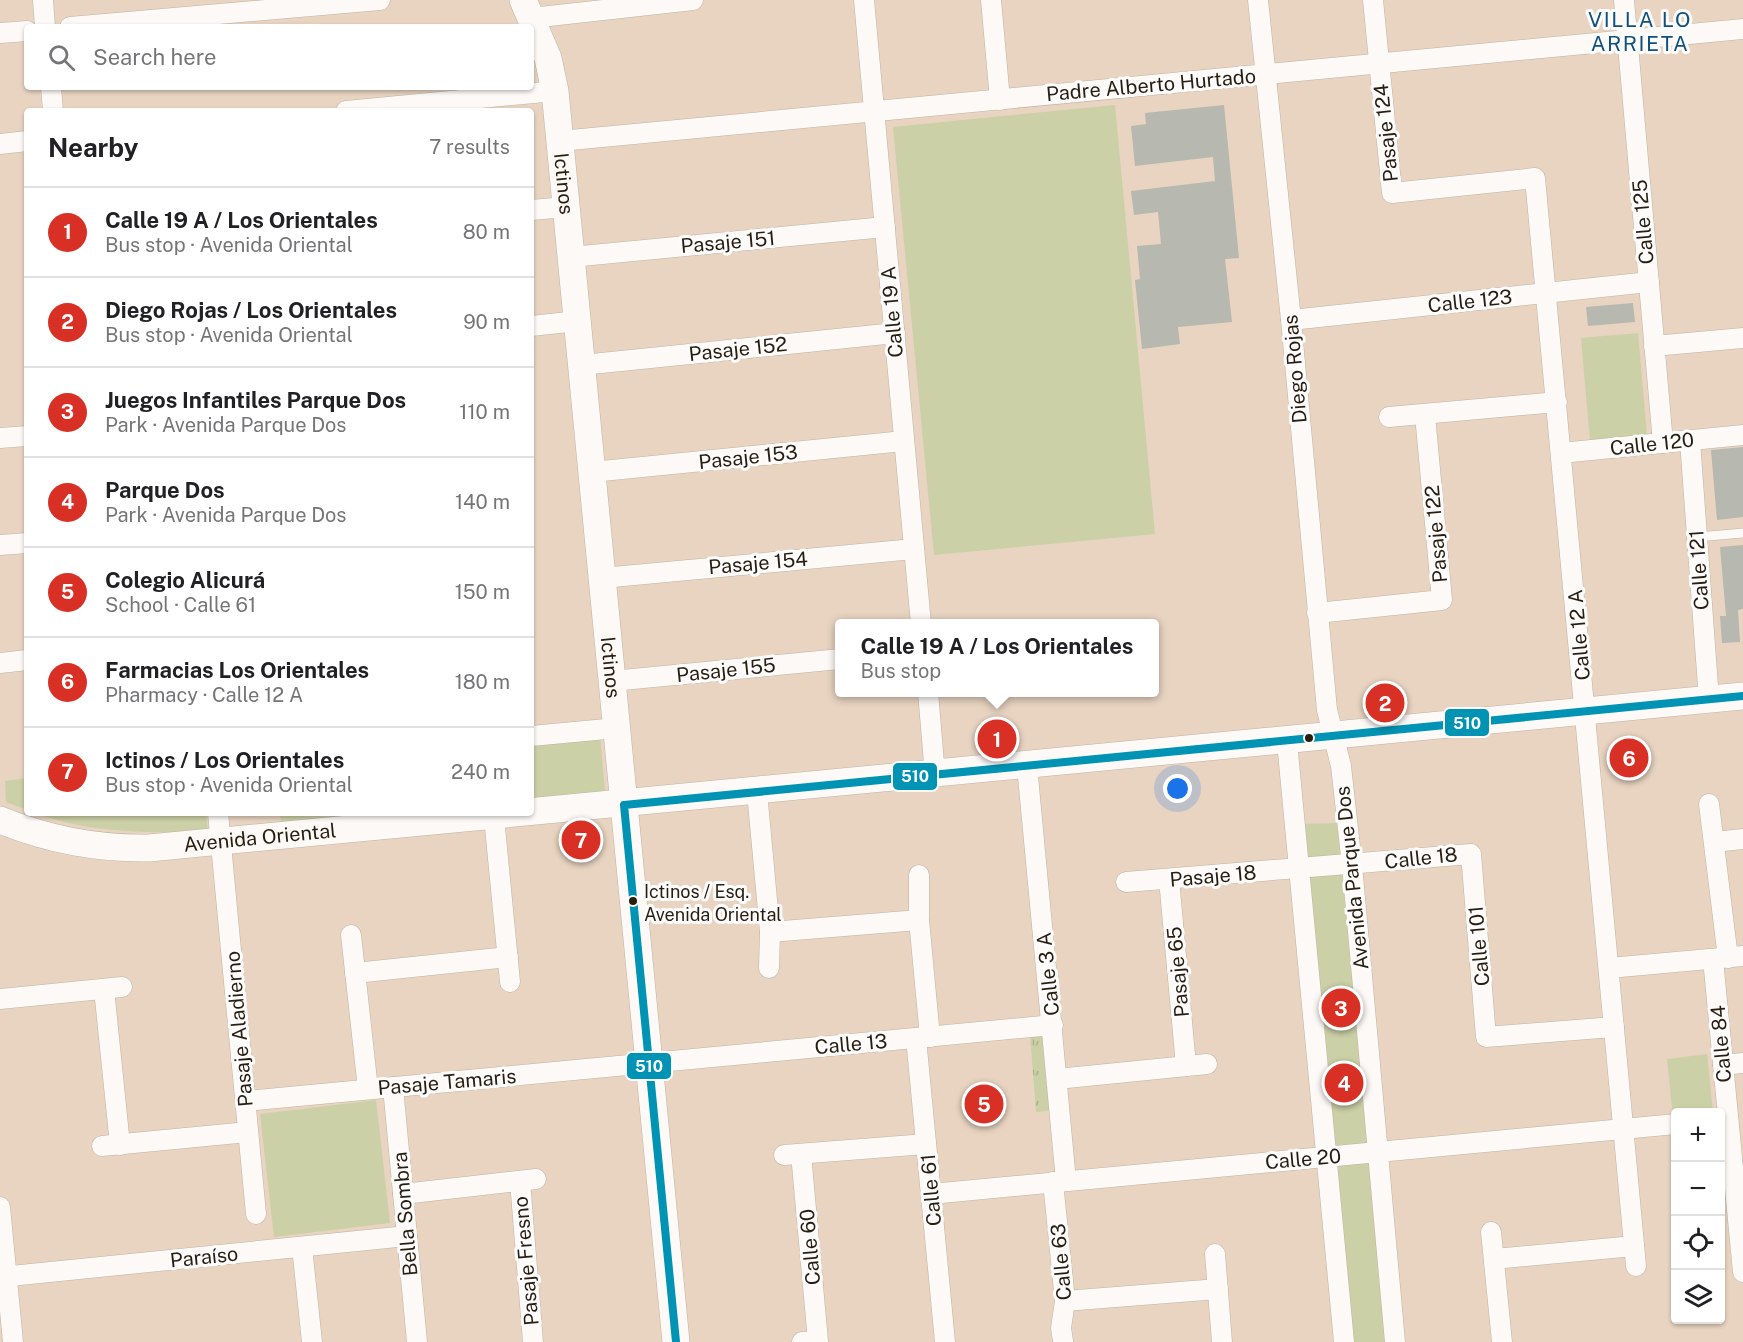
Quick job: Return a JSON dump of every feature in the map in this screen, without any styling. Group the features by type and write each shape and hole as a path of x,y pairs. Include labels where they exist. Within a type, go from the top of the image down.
{"main road":[{"name":"Ictinos","path":"527,9 534,24"},
{"name":"Ictinos","path":"534,25 549,58 555,91 676,1342"},
{"name":"Avenida Oriental","path":"534,813 1743,696"},
{"name":"Avenida Oriental","path":"0,820 45,837 91,846 149,848 505,816"}],"street":[{"path":"43,0 45,24"},
{"path":"105,24 381,0"},
{"path":"527,9 693,0"},
{"name":"Calle 19 A","path":"864,0 921,619"},
{"path":"991,0 1000,100"},
{"name":"Diego Rojas","path":"1258,0 1291,320 1327,710 1334,737"},
{"name":"Pasaje 124","path":"1373,0 1392,194 1535,178"},
{"name":"Calle 125","path":"1624,0 1663,443"},
{"name":"Padre Alberto Hurtado","path":"560,141 1743,29"},
{"path":"0,33 24,31"},
{"path":"51,90 53,108"},
{"path":"376,108 555,91"},
{"path":"0,144 24,141"},
{"name":"Calle 12 A","path":"1535,178 1636,1266"},
{"path":"534,210 566,207"},
{"name":"Pasaje 151","path":"571,257 885,228"},
{"name":"Calle 123","path":"1291,320 1649,282"},
{"path":"534,326 578,321"},
{"name":"Pasaje 152","path":"582,365 894,333"},
{"path":"1654,346 1743,338"},
{"path":"1389,417 1557,402"},
{"name":"Pasaje 122","path":"1317,613 1442,600 1425,415"},
{"name":"Calle 120","path":"1562,453 1743,435"},
{"path":"0,438 24,436"},
{"name":"Pasaje 153","path":"592,472 904,441"},
{"name":"Calle 121","path":"1689,441 1709,700"},
{"path":"0,545 24,543"},
{"name":"Pasaje 154","path":"602,578 914,549"},
{"name":"Pasaje 155","path":"612,681 835,659"},
{"path":"0,663 24,660"},
{"path":"928,697 935,775"},
{"path":"534,736 617,728"},
{"name":"Avenida Parque Dos","path":"1334,737 1341,766 1352,865 1395,1342"},
{"path":"1287,742 1344,1342"},
{"name":"Calle 3 A","path":"1028,766 1058,1079 1060,1182"},
{"path":"758,792 770,932 769,968"},
{"name":"Calle 84","path":"1709,804 1728,958 1723,1065 1724,1108"},
{"name":"Pasaje Aladierno","path":"218,816 256,1214"},
{"path":"494,817 510,982"},
{"path":"1715,842 1743,838"},
{"name":"Calle 18","path":"1299,868 1471,854"},
{"name":"Calle 101","path":"1471,854 1486,1038 1614,1027"},
{"name":"Pasaje 18","path":"1126,882 1299,868"},
{"name":"Calle 61","path":"919,875 926,1144 945,1342"},
{"name":"Pasaje 65","path":"1169,879 1186,1066"},
{"path":"770,932 919,920"},
{"path":"351,935 368,1089"},
{"path":"355,973 508,957"},
{"path":"1609,968 1728,958"},
{"path":"0,999 113,988 111,1145 249,1132"},
{"name":"Calle 13","path":"649,1063 1053,1025"},
{"name":"Pasaje Tamaris","path":"246,1101 649,1063"},
{"path":"1723,1065 1743,1063"},
{"path":"1058,1079 1207,1064"},
{"name":"Bella Sombra","path":"393,1087 417,1342"},
{"name":"Calle 20","path":"931,1194 1671,1124"},
{"name":"Calle 84","path":"1725,1127 1743,1272"},
{"name":"Calle 60","path":"810,1341 793,1154 926,1144"},
{"name":"Pasaje Fresno","path":"403,1194 528,1180 533,1342"},
{"name":"Calle 63","path":"1060,1182 1065,1301 1061,1328 1063,1341"},
{"path":"0,1207 3,1277 13,1342"},
{"path":"1491,1232 1502,1342"},
{"name":"Paraíso","path":"3,1277 407,1236"},
{"path":"1494,1259 1634,1246"},
{"path":"302,1247 312,1342"},
{"path":"1215,1254 1222,1342"},
{"path":"1065,1301 1218,1289"}],"lane":[{"path":"1697,537 1743,533"}],"green space":[{"path":"1115,105 1155,534 934,555 893,127"},
{"path":"1638,333 1647,435 1590,441 1581,338"},
{"path":"600,735 605,792 534,799 534,742"},
{"path":"24,778 24,809 6,802 5,781"},
{"path":"44,816 206,816 208,833 120,831"},
{"path":"280,816 345,816 281,822"},
{"path":"1337,823 1388,1342 1351,1342 1300,824"},
{"path":"1049,1032 1055,1110 1036,1112 1030,1034"},
{"path":"1707,1054 1713,1108 1672,1108 1667,1059"},
{"path":"376,1100 390,1223 274,1237 260,1114"}],"building":[{"path":"1224,105 1239,258 1225,259 1232,322 1178,327 1180,344 1142,349 1135,280 1140,279 1137,246 1161,244 1158,212 1134,215 1131,191 1215,181 1213,157 1135,166 1131,126 1146,124 1145,113"},
{"path":"1633,303 1635,322 1588,326 1586,307"},
{"path":"1743,447 1743,517 1717,520 1711,450"},
{"path":"1743,545 1743,609 1738,610 1740,642 1722,643 1720,616 1726,616 1720,547"},
{"path":"1640,742 1642,772 1618,774 1616,744"}],"transit line":[{"name":"510","path":"676,1342 624,805 1743,696"}],"place":[{"name":"Diego Rojas / Los Orientales","path":"1385,703"},
{"name":"Calle 19 A / Los Orientales","path":"997,739"},
{"name":"Farmacias Los Orientales","path":"1629,758"},
{"name":"Ictinos / Los Orientales","path":"581,840"},
{"name":"Ictinos / Esq. Avenida Oriental","path":"633,901"},
{"name":"Juegos Infantiles Parque Dos","path":"1341,1008"},
{"name":"Parque Dos","path":"1344,1083"},
{"name":"Colegio Alicurá","path":"984,1104"}],"district":[{"name":"VILLA LO ARRIETA","path":"1640,32"}]}
